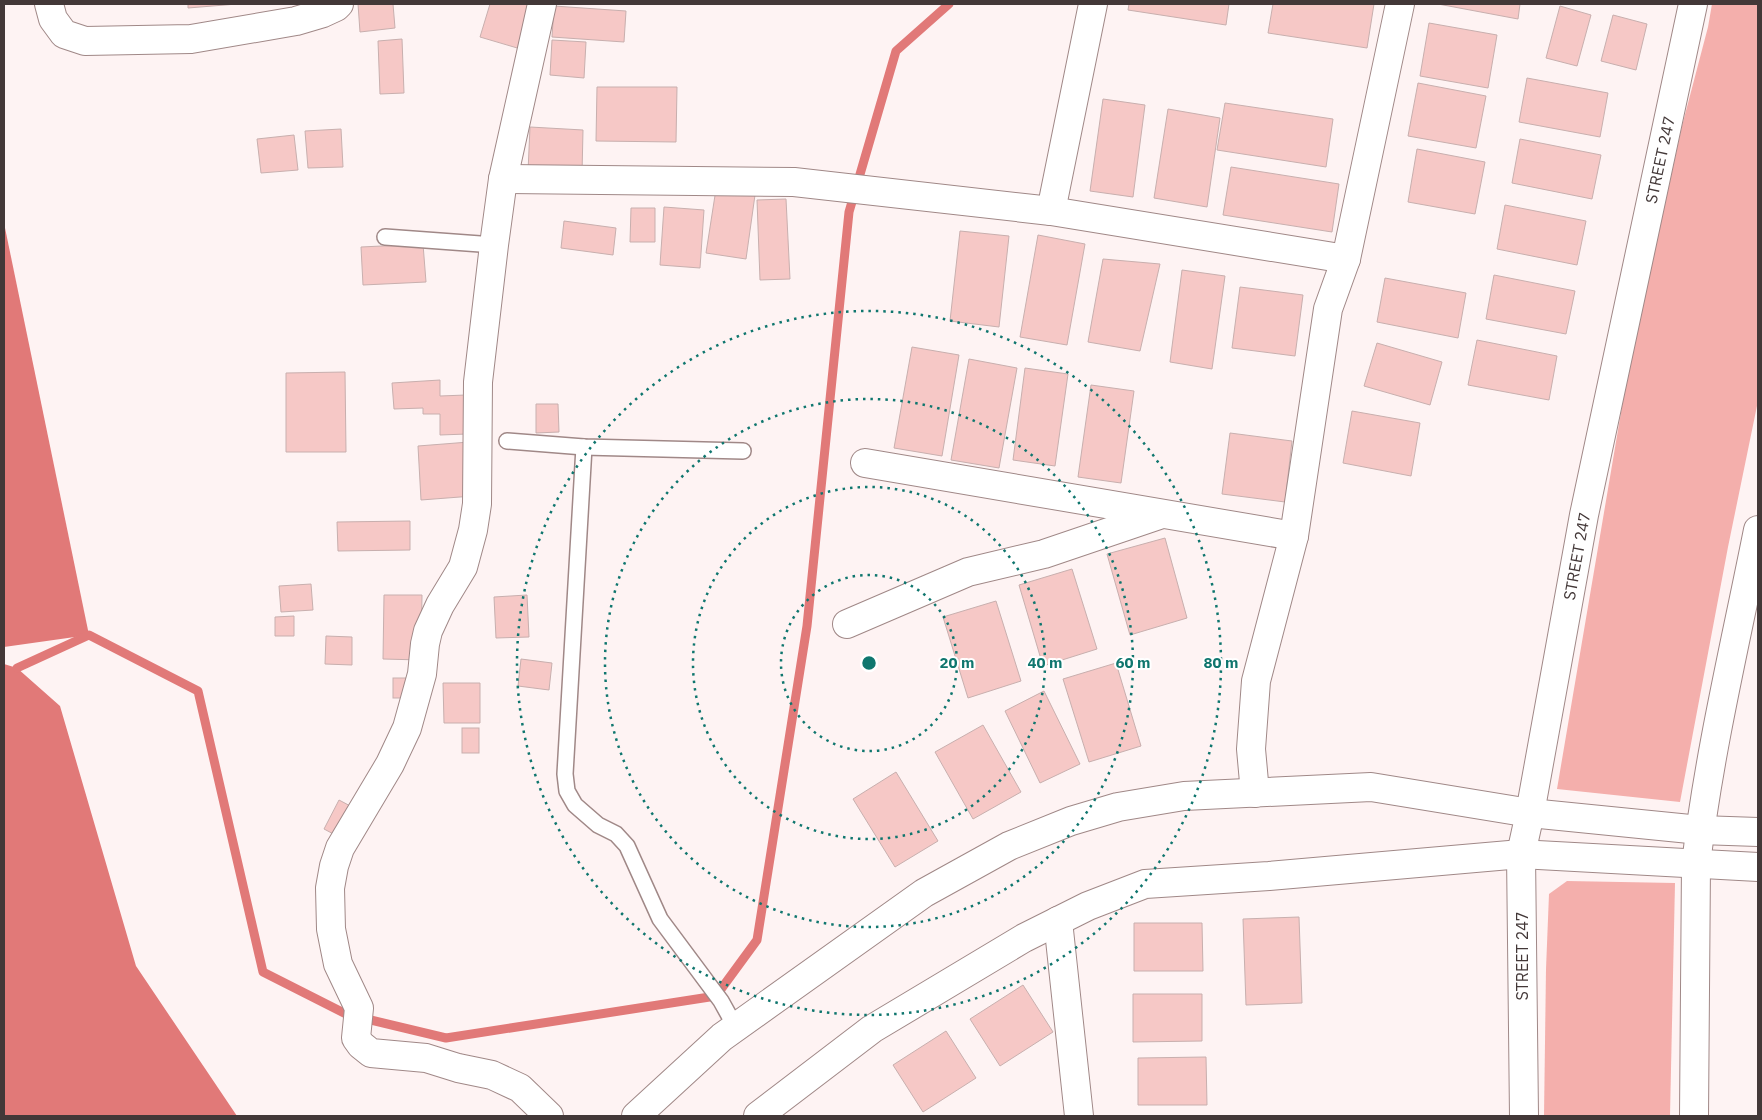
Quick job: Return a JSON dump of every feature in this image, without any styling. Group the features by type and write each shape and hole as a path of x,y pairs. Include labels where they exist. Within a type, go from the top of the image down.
{"street":[{"path":"49,4 53,18 64,34 85,42 191,40 296,21 323,13 339,4"},
{"path":"542,4 503,179 494,245 478,382 476,504 473,530 463,567 440,605 428,631 422,674 407,728 390,764 340,848 331,880 330,905 331,929 338,964 344,979 358,1002 356,1038 361,1045 371,1053 426,1058 458,1068 492,1075 520,1088 549,1116"},
{"path":"1051,211 1093,4"},
{"path":"1255,793 1251,749 1256,681 1294,536 1328,309 1346,259 1400,4"},
{"name":"STREET 247","path":"1524,1116 1521,854 1584,515 1693,4"},
{"path":"503,179 794,182 1051,211 1346,259"},
{"path":"865,464 1294,536"},
{"path":"847,624 968,572 1044,554 1161,514"},
{"path":"1694,1116 1696,864 1700,830 1718,731 1758,530"},
{"path":"646,1113 722,1037 924,893 1009,846 1071,821 1118,807 1184,796 1371,787 1530,813 1700,830 1758,832"},
{"path":"758,1116 872,1029 1024,938 1088,906 1145,884 1269,876 1521,854 1758,867"},
{"path":"1058,921 1079,1116"}],"lane":[{"path":"385,237 494,245"},
{"path":"507,441 584,447 744,451"},
{"path":"584,447 565,774 567,791 575,805 598,824 616,834 628,846 660,919 721,1001 736,1028"}],"shaded area":[{"path":"1712,4 1758,4 1758,401 1728,547 1680,802 1557,789 1626,383 1682,126 1708,27"},
{"path":"4,223 89,635 4,647"},
{"path":"4,664 17,668 60,706 136,966 237,1116 4,1116"},
{"path":"1567,881 1675,883 1670,1116 1544,1116 1549,894"}],"building":[{"path":"188,4 237,4 188,8"},
{"path":"358,4 393,4 395,28 360,32"},
{"path":"490,4 528,4 524,50 480,37"},
{"path":"1129,4 1229,4 1226,25 1128,10"},
{"path":"1273,4 1374,4 1367,48 1268,33"},
{"path":"1438,4 1520,4 1518,19"},
{"path":"554,6 626,11 624,42 552,37"},
{"path":"1560,6 1591,15 1577,66 1546,58"},
{"path":"1613,15 1647,24 1636,70 1601,61"},
{"path":"1429,23 1497,35 1488,88 1420,76"},
{"path":"402,39 404,93 380,94 378,41"},
{"path":"552,40 586,42 584,78 550,75"},
{"path":"1527,78 1608,93 1600,137 1519,122"},
{"path":"1418,83 1486,96 1476,148 1408,136"},
{"path":"597,87 677,87 676,142 596,141"},
{"path":"1103,99 1145,105 1133,197 1090,191"},
{"path":"1225,103 1333,119 1326,167 1217,150"},
{"path":"1168,109 1220,118 1207,207 1154,198"},
{"path":"530,127 583,130 582,174 528,172"},
{"path":"341,129 343,167 308,168 305,131"},
{"path":"294,135 298,170 261,173 257,139"},
{"path":"1520,139 1601,155 1592,199 1512,183"},
{"path":"1417,149 1485,162 1475,214 1408,202"},
{"path":"1231,167 1339,184 1332,232 1223,215"},
{"path":"716,189 755,195 746,259 706,253"},
{"path":"786,199 790,279 760,280 757,200"},
{"path":"1505,205 1586,221 1577,265 1497,249"},
{"path":"664,207 704,210 700,268 660,265"},
{"path":"631,208 655,208 655,242 630,242"},
{"path":"564,221 616,228 613,255 561,248"},
{"path":"960,231 1009,236 999,327 950,321"},
{"path":"1038,235 1085,244 1067,345 1020,337"},
{"path":"423,244 426,282 363,285 361,247"},
{"path":"1103,259 1160,264 1140,351 1088,342"},
{"path":"1182,270 1225,276 1212,369 1170,362"},
{"path":"1494,275 1575,291 1566,334 1486,319"},
{"path":"1385,278 1466,293 1458,338 1377,322"},
{"path":"1240,287 1303,295 1295,356 1232,348"},
{"path":"1477,340 1557,356 1549,400 1468,385"},
{"path":"1377,343 1442,362 1430,405 1364,386"},
{"path":"912,347 959,355 942,456 894,448"},
{"path":"969,359 1017,368 999,468 951,460"},
{"path":"1025,368 1068,374 1055,466 1013,460"},
{"path":"345,372 346,452 286,452 286,373"},
{"path":"440,380 440,396 466,395 467,434 440,435 440,414 423,414 423,408 394,409 392,383"},
{"path":"1091,385 1134,391 1121,483 1078,477"},
{"path":"536,404 558,404 559,432 536,433"},
{"path":"1352,411 1420,423 1411,476 1343,463"},
{"path":"1230,433 1292,441 1285,502 1222,494"},
{"path":"469,442 473,496 421,500 418,446"},
{"path":"410,521 410,550 338,551 337,522"},
{"path":"1165,538 1187,618 1130,635 1107,554"},
{"path":"1072,569 1097,649 1043,666 1019,585"},
{"path":"311,584 313,610 281,612 279,586"},
{"path":"384,595 422,595 421,660 383,659"},
{"path":"527,595 529,637 496,638 494,597"},
{"path":"996,601 1021,681 968,698 943,617"},
{"path":"294,616 294,636 275,636 275,617"},
{"path":"326,636 352,637 352,665 325,664"},
{"path":"521,659 552,663 549,690 518,686"},
{"path":"1116,663 1141,746 1089,762 1063,679"},
{"path":"393,678 411,678 411,698 393,698"},
{"path":"443,683 480,683 480,723 444,723"},
{"path":"1044,691 1080,764 1040,783 1005,711"},
{"path":"983,725 1021,792 973,819 935,752"},
{"path":"462,728 479,728 479,753 462,753"},
{"path":"896,772 938,841 895,867 853,799"},
{"path":"339,800 356,809 341,838 324,829"},
{"path":"1299,917 1302,1003 1246,1005 1243,919"},
{"path":"1134,923 1202,923 1203,971 1134,971"},
{"path":"1023,985 1053,1032 1000,1066 970,1019"},
{"path":"1133,994 1202,994 1202,1041 1133,1042"},
{"path":"946,1031 976,1078 923,1112 893,1065"},
{"path":"1206,1057 1207,1105 1138,1105 1138,1058"}],"waterway":[{"path":"17,668 89,635 198,691 263,972 346,1014 446,1038 716,996 757,940 807,626 849,212 896,51 949,4"}]}
